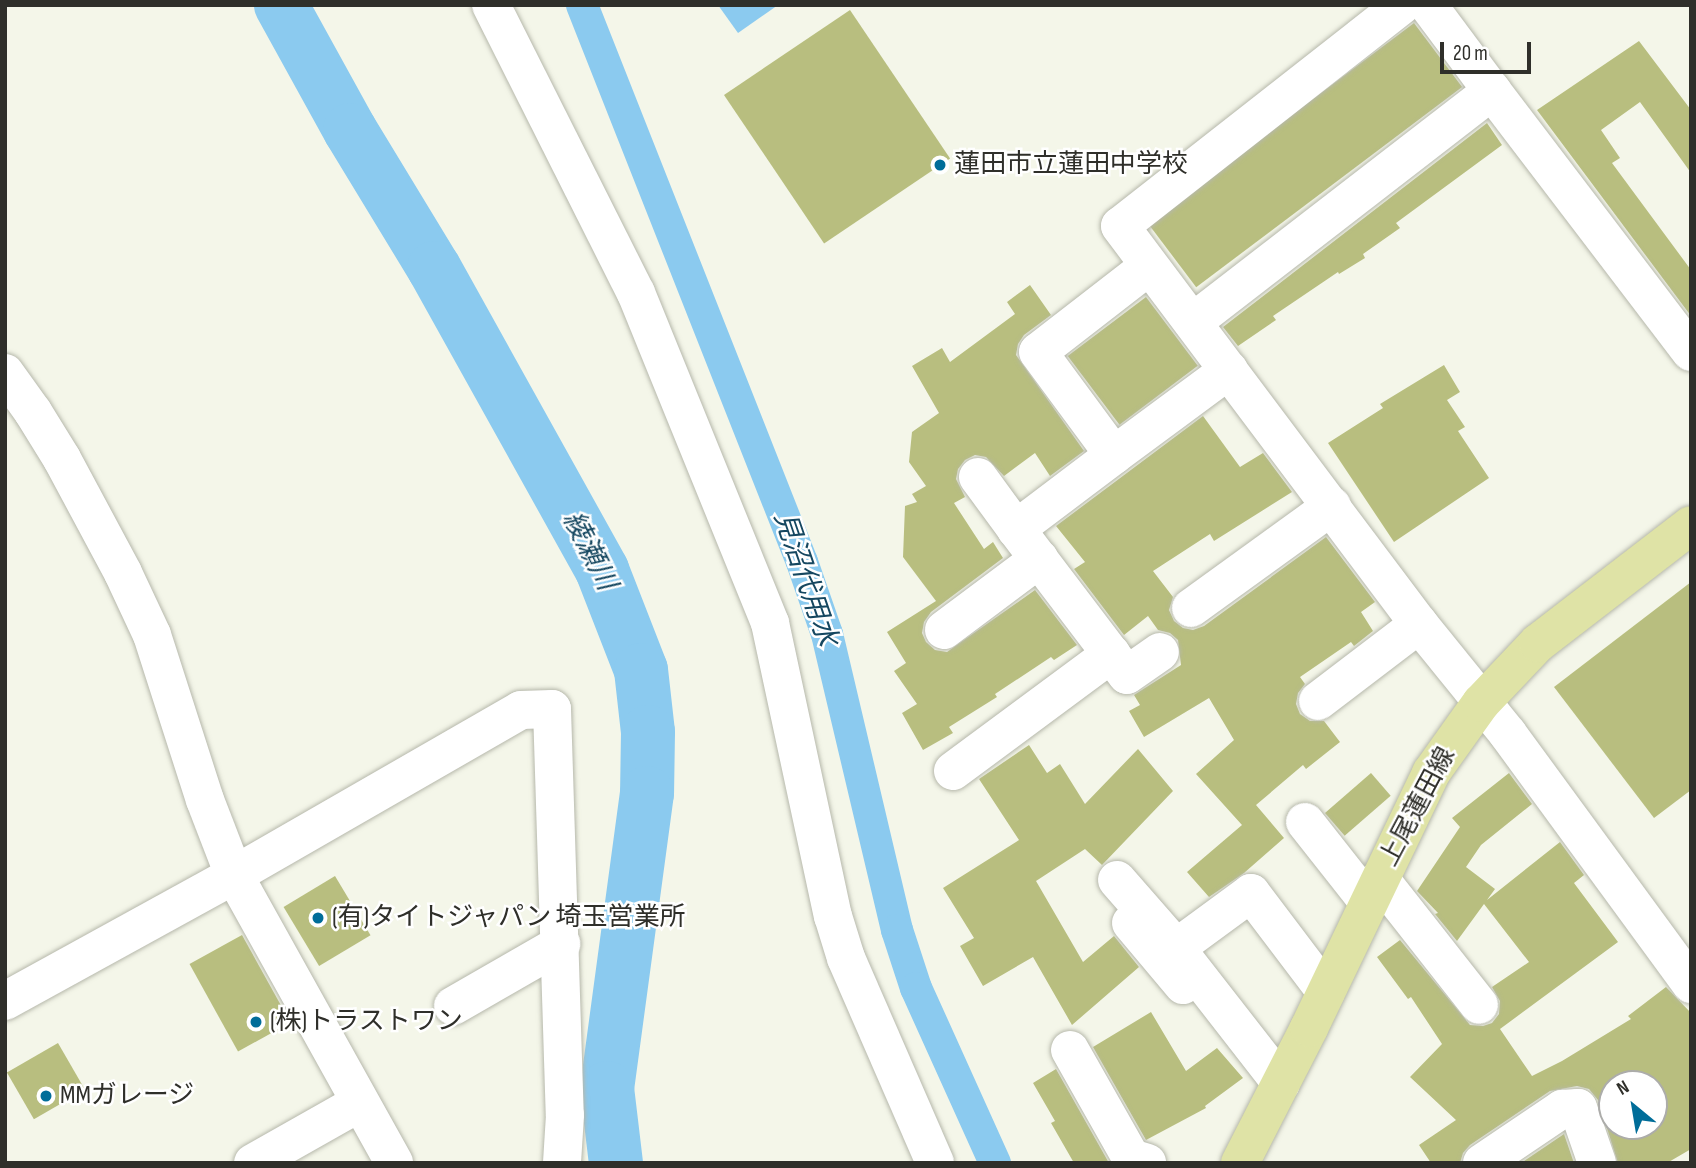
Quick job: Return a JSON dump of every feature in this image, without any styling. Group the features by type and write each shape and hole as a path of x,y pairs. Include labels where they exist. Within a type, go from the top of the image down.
{"main road":[{"name":"上尾蓮田線","path":"1241,1162 1431,773 1481,703 1538,643 1691,525"}],"street":[{"path":"491,5 636,293 770,624 833,916 846,958 935,1163"},
{"path":"1402,5 1119,226 1419,624 1508,734 1691,984"},
{"path":"1428,5 1691,352"},
{"path":"1193,323 1492,91"},
{"path":"1114,455 1038,352 1149,266"},
{"path":"1016,530 1229,370"},
{"path":"5,373 62,460 152,635 205,800 234,875 394,1163"},
{"path":"978,477 1127,675 1160,652"},
{"path":"1191,608 1332,506"},
{"path":"944,630 1039,559"},
{"path":"1318,701 1419,624"},
{"path":"953,771 1111,654"},
{"path":"5,1001 234,875 521,710 552,709 565,1115 562,1163"},
{"path":"1305,822 1374,891 1479,1005"},
{"path":"1118,880 1176,948 1276,1092"},
{"path":"1176,948 1251,893 1326,992"},
{"path":"1131,923 1276,1092"},
{"path":"453,1006 561,944"},
{"path":"1070,1050 1131,1158 1147,1163"},
{"path":"253,1163 359,1103"},
{"path":"1482,1163 1562,1109 1578,1108 1597,1163"}],"water":[{"path":"718,5 778,5 738,33"}],"building":[{"path":"850,10 950,158 824,243 724,95"},
{"path":"1414,23 1462,87 1196,287 1148,223"},
{"path":"1639,41 1691,110 1691,173 1640,102 1601,130 1620,158 1612,163 1691,270 1691,316 1537,110"},
{"path":"1487,123 1502,145 1396,223 1400,228 1363,254 1365,258 1339,274 1338,272 1273,316 1276,320 1238,346 1223,327"},
{"path":"1030,285 1051,315 1024,335 1018,344 1016,355 1084,451 1050,476 1035,453 1004,476 986,457 975,455 965,460 958,469 956,479 965,497 954,503 984,549 993,542 1003,558 931,612 924,622 922,633 926,642 935,650 947,652 1035,590 1077,645 1054,660 1051,657 995,694 997,697 949,727 953,733 923,750 902,713 917,704 894,671 906,663 887,632 936,601 903,557 905,506 917,502 912,494 926,486 909,462 912,432 939,413 912,366 942,348 950,362 1015,314 1007,302"},
{"path":"1146,297 1198,366 1119,425 1068,356"},
{"path":"1444,365 1460,392 1447,400 1465,427 1458,431 1489,478 1394,542 1328,443 1383,408 1380,404"},
{"path":"1203,416 1240,467 1263,453 1292,492 1214,541 1210,534 1153,571 1173,597 1169,610 1174,621 1183,628 1193,630 1204,626 1326,537 1375,602 1361,612 1373,631 1354,646 1351,642 1300,677 1305,684 1298,693 1296,704 1300,714 1310,721 1324,721 1340,742 1306,769 1303,765 1256,805 1284,838 1244,873 1209,897 1187,872 1242,825 1196,774 1234,740 1209,698 1144,737 1129,711 1140,705 1134,695 1181,665 1178,640 1170,633 1158,630 1148,616 1124,635 1074,569 1085,562 1056,526"},
{"path":"1691,582 1691,790 1654,818 1554,687"},
{"path":"1029,745 1047,773 1060,764 1085,804 1138,749 1173,791 1102,865 1085,849 1036,881 1083,962 1114,936 1139,967 1072,1025 1033,957 983,986 960,946 974,938 943,888 1019,840 979,779"},
{"path":"1371,773 1391,796 1345,836 1325,813"},
{"path":"1509,773 1532,804 1481,845 1466,867 1495,889 1487,900 1560,842 1584,875 1574,883 1618,942 1500,1029 1532,1076 1631,1019 1628,1016 1666,987 1691,1013 1691,1149 1667,1163 1618,1163 1611,1140 1668,1140 1668,1070 1598,1070 1598,1100 1589,1089 1577,1086 1550,1091 1470,1145 1463,1153 1460,1163 1431,1163 1419,1145 1456,1120 1410,1077 1442,1044 1411,997 1408,999 1377,957 1400,940 1470,1025 1483,1026 1492,1023 1499,1014 1500,1001 1492,987 1529,962 1484,904 1457,941 1435,914 1438,913 1417,891 1460,827 1452,818"},
{"path":"335,876 371,935 319,966 284,907"},
{"path":"242,935 290,1022 238,1052 190,964"},
{"path":"1151,1012 1186,1071 1217,1048 1243,1078 1205,1106 1206,1108 1146,1140 1093,1047"},
{"path":"58,1043 85,1090 34,1119 7,1072"},
{"path":"1056,1069 1109,1163 1074,1163 1051,1123 1055,1121 1033,1083"},
{"path":"1564,1134 1574,1163 1521,1163"}],"waterway":[{"name":"綾瀬川","path":"281,5 350,130 434,268 602,570 641,670 648,732 647,793 607,1088 616,1163"},
{"name":"見沼代用水","path":"582,5 802,562 827,634 897,930 916,988 995,1163"}],"place":[{"name":"蓮田市立蓮田中学校","path":"940,165"},
{"name":"(有)タイトジャパン 埼玉営業所","path":"318,918"},
{"name":"(株)トラストワン","path":"256,1022"},
{"name":"MMガレージ","path":"46,1096"}]}
